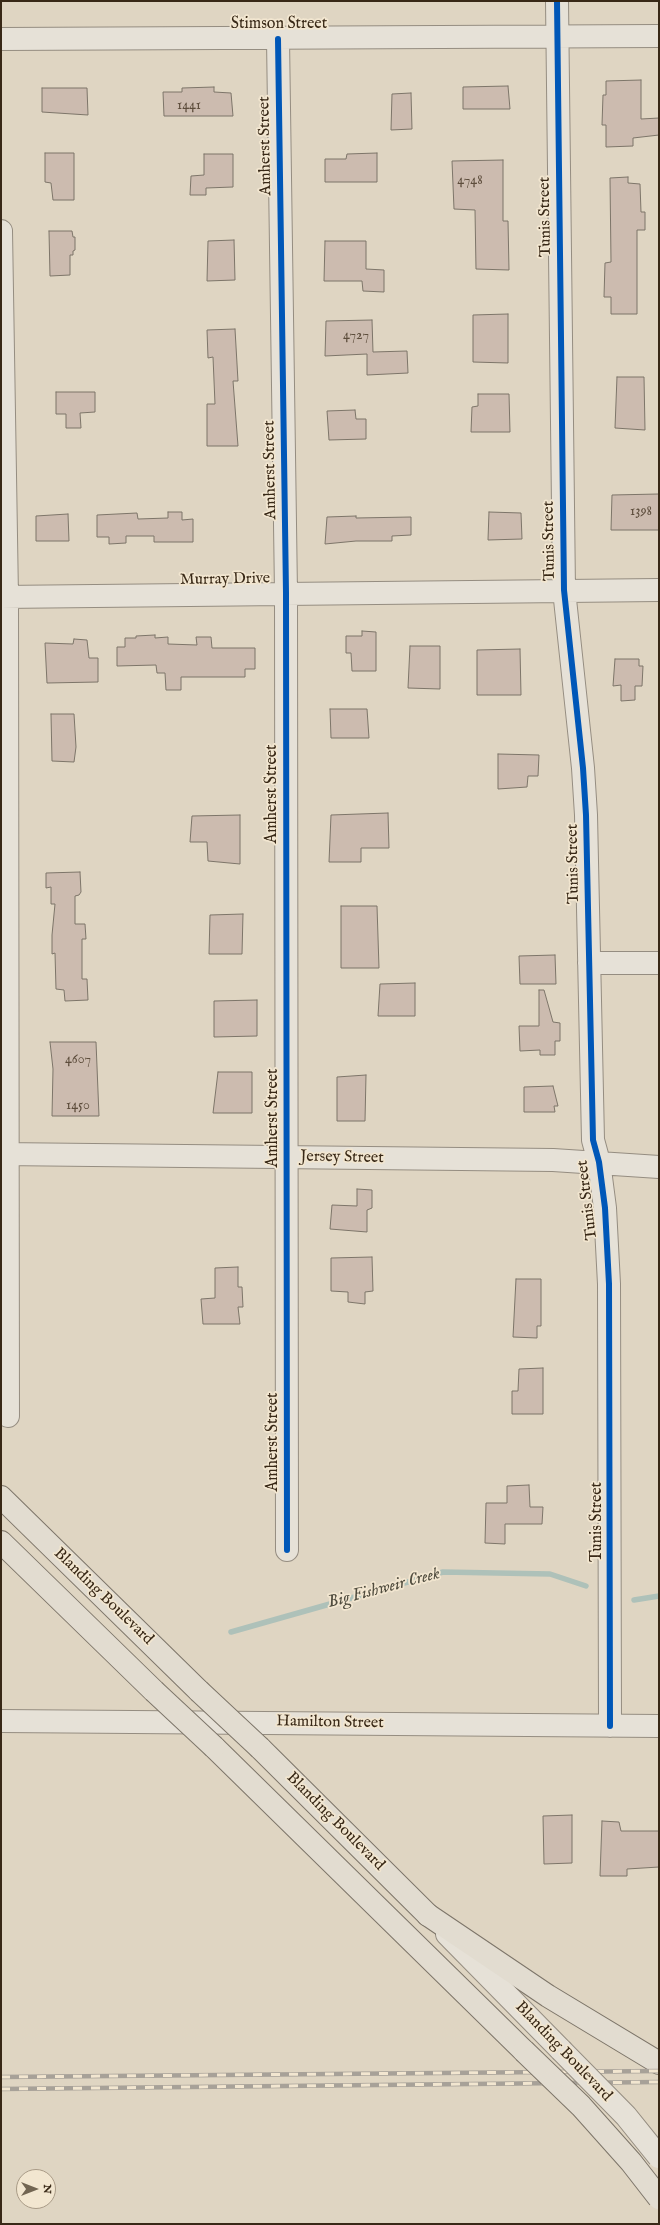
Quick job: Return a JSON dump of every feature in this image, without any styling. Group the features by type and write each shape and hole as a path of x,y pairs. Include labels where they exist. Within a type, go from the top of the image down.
{"main road":[{"name":"Blanding Boulevard","path":"1,1498 260,1748 428,1915"},
{"name":"Blanding Boulevard","path":"1,1542 154,1691 214,1747 581,2106 631,2162 659,2198"},
{"path":"428,1915 548,1996 659,2063"}],"street":[{"name":"Tunis Street","path":"557,1 564,590 584,784 593,1140 599,1162 605,1208 609,1284 610,1726"},
{"name":"Stimson Street","path":"1,39 659,36"},
{"name":"Amherst Street","path":"278,38 286,593 287,1550"},
{"path":"1,231 4,597 4,1154 8,1416"},
{"name":"Murray Drive","path":"4,597 659,590"},
{"path":"589,963 659,963"},
{"name":"Jersey Street","path":"4,1154 599,1162 659,1167"},
{"name":"Hamilton Street","path":"1,1721 659,1726"},
{"name":"Blanding Boulevard","path":"428,1915 626,2116 659,2157"}],"building":[{"path":"641,80 641,119 659,118 659,135 633,138 633,146 606,147 606,125 602,125 603,95 606,95 606,81"},
{"path":"508,86 510,109 463,109 463,87"},
{"path":"214,87 214,92 231,93 233,116 164,116 163,92 182,92 182,88"},
{"path":"42,88 87,88 88,115 42,112"},
{"path":"411,93 412,129 391,130 392,94"},
{"path":"45,153 74,153 74,200 53,200 51,183 45,182"},
{"path":"377,153 377,182 325,182 325,159 346,159 347,154"},
{"path":"204,154 233,154 233,187 206,188 206,195 190,195 191,176 204,175"},
{"path":"503,160 503,221 508,221 509,270 476,269 475,210 454,209 452,161"},
{"path":"628,177 628,183 640,184 641,212 645,212 645,230 637,230 637,314 611,314 611,297 604,297 605,263 611,262 610,178"},
{"path":"49,231 72,231 73,237 75,237 75,250 73,251 73,255 70,255 70,275 50,276"},
{"path":"234,240 235,280 207,281 208,241"},
{"path":"325,241 366,241 366,269 384,270 384,292 363,291 362,281 324,281"},
{"path":"508,314 508,363 473,362 473,315"},
{"path":"372,320 373,352 407,351 408,373 367,375 367,354 325,356 326,321"},
{"path":"235,329 238,381 233,381 238,446 207,446 207,404 215,404 213,357 208,358 207,330"},
{"path":"617,377 644,377 645,430 615,428"},
{"path":"56,392 95,392 95,412 80,413 81,428 66,428 66,414 56,414"},
{"path":"478,394 509,394 510,432 471,432 472,407 478,406"},
{"path":"355,410 356,419 366,419 366,439 329,440 327,411"},
{"path":"659,494 659,530 611,530 612,495"},
{"path":"168,512 182,512 182,520 193,519 193,542 154,542 154,536 126,536 126,543 109,544 109,537 97,537 97,515 137,513 138,519 168,518"},
{"path":"489,512 521,513 522,539 488,540"},
{"path":"68,514 69,541 36,541 36,516"},
{"path":"356,516 356,518 411,517 411,535 392,536 392,541 356,541 325,544 327,517"},
{"path":"362,631 376,632 376,671 352,671 351,653 346,653 346,636 362,636"},
{"path":"155,635 155,638 168,637 168,644 197,645 196,637 211,637 212,648 255,648 255,669 245,669 245,677 181,677 181,690 166,690 165,673 157,673 156,665 117,666 117,647 125,647 125,638"},
{"path":"74,639 87,640 89,658 98,658 98,682 47,683 45,643 73,644"},
{"path":"410,646 440,646 440,689 408,688"},
{"path":"520,649 521,695 477,695 477,650"},
{"path":"615,659 639,659 639,666 643,666 642,686 635,686 635,700 621,701 621,685 613,686"},
{"path":"330,709 367,709 369,738 331,738"},
{"path":"51,714 74,714 76,747 74,762 52,761"},
{"path":"498,754 539,755 538,776 528,776 527,787 498,789"},
{"path":"388,813 389,848 361,848 361,862 329,862 331,815"},
{"path":"240,815 240,864 208,861 207,842 190,842 192,816"},
{"path":"80,872 81,892 79,895 75,896 75,924 85,924 86,939 82,939 82,979 87,979 88,1000 65,1001 64,990 56,989 55,953 52,954 55,904 51,904 51,887 46,888 46,873"},
{"path":"341,906 377,906 379,968 341,968"},
{"path":"243,914 242,954 209,954 210,915"},
{"path":"555,955 556,984 520,984 519,956"},
{"path":"415,983 415,1016 378,1016 380,984"},
{"path":"539,990 544,990 553,1022 560,1023 560,1041 555,1041 555,1055 540,1055 540,1050 520,1051 519,1026 539,1026"},
{"path":"257,1000 257,1036 214,1037 214,1001"},
{"path":"50,1042 96,1042 99,1116 52,1116 53,1069"},
{"path":"218,1072 252,1072 252,1113 213,1113"},
{"path":"366,1075 365,1121 337,1121 337,1077"},
{"path":"553,1086 558,1106 554,1106 555,1112 524,1112 524,1087"},
{"path":"357,1189 372,1190 372,1208 367,1210 367,1232 330,1229 332,1205 357,1206"},
{"path":"372,1257 373,1291 365,1292 365,1304 348,1302 348,1292 331,1291 331,1258"},
{"path":"238,1267 238,1287 242,1287 243,1307 238,1307 240,1324 203,1324 201,1299 215,1298 215,1268"},
{"path":"516,1279 541,1279 541,1326 537,1326 537,1338 513,1337"},
{"path":"543,1368 543,1414 512,1414 512,1391 518,1391 519,1369"},
{"path":"529,1485 530,1507 543,1507 542,1524 505,1524 505,1544 485,1543 486,1503 507,1503 507,1486"},
{"path":"572,1815 572,1863 544,1864 543,1816"},
{"path":"602,1821 619,1822 621,1831 659,1831 659,1867 627,1869 627,1876 600,1876"}],"waterway":[{"name":"Big Fishweir Creek","path":"231,1632 443,1572 550,1574 586,1586"},
{"name":"Big Fishweir Creek","path":"634,1600 659,1596"}],"railway":[{"path":"1,2077 659,2071"},
{"path":"1,2089 659,2082"}],"cycle path":[{"path":"557,1 564,590 583,768 586,815 593,1140 599,1162 605,1208 609,1284 610,1726"},
{"path":"278,39 286,593 287,1550"}]}
